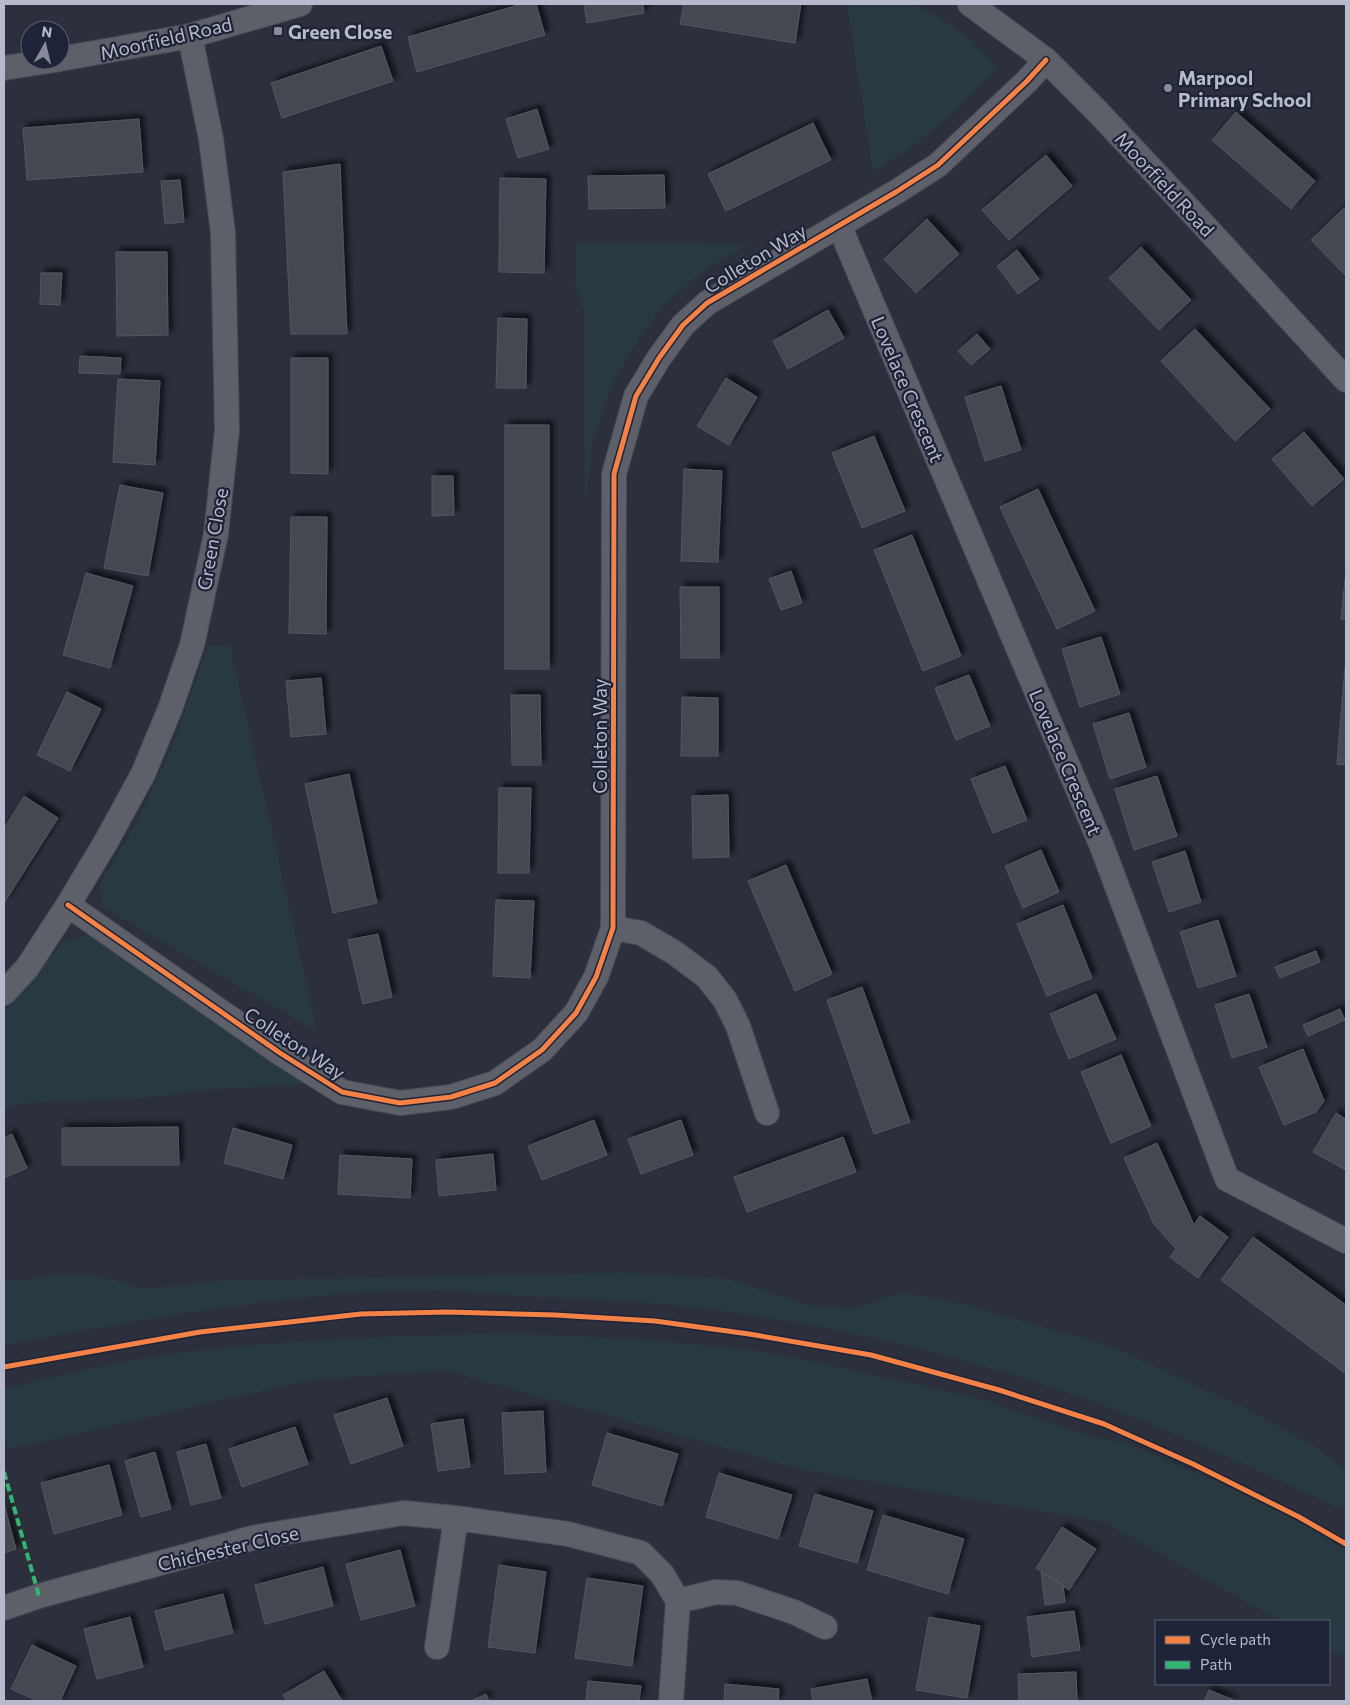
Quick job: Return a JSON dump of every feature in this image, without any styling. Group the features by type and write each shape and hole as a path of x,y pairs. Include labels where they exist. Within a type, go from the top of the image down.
{"street":[{"name":"Moorfield Road","path":"70,57 190,36 300,4"},
{"name":"Moorfield Road","path":"970,4 1046,60 1201,222 1346,380"},
{"name":"Green Close","path":"4,993 27,968 68,905 107,840 143,774 170,709 192,645 216,534 227,430 223,233 211,139 190,36"},
{"name":"Colleton Way","path":"68,905 280,1053 342,1092 400,1103 451,1097 495,1083 542,1050 576,1013 596,977 614,928 614,474 636,396 659,358 683,325 707,303 896,192 938,165 1027,82 1046,60"},
{"path":"4,68 20,65"},
{"name":"Lovelace Crescent","path":"839,226 1101,844 1227,1179 1346,1241"},
{"path":"614,928 640,933 676,953 707,977 725,1000 738,1026 767,1113"},
{"name":"Chichester Close","path":"4,1608 39,1596 256,1537 404,1513 456,1518 568,1534 641,1552 662,1574 678,1601"},
{"path":"437,1647 456,1518"},
{"path":"671,1701 678,1601 716,1592 737,1593 794,1612 825,1628"}],"shaded area":[{"path":"847,4 913,4 939,18 970,39 998,68 947,118 915,144 873,172"},
{"path":"575,243 748,244 708,268 665,303 632,348 608,393 593,438 587,494 585,495 585,313 575,283"},
{"path":"208,646 230,646 317,1031 104,908 99,885 133,829 170,752"},
{"path":"84,935 100,938 315,1083 202,1090 144,1098 23,1103 4,1109 4,1012 63,942"},
{"path":"624,1273 726,1279 808,1305 853,1309 902,1293 959,1303 1110,1346 1247,1409 1321,1450 1346,1471 1346,1511 1235,1460 1122,1412 1045,1385 959,1359 871,1337 783,1320 693,1307 457,1291 402,1290 252,1303 152,1318 4,1345 4,1281 23,1281 45,1276 82,1274 103,1277 144,1289 221,1281"},
{"path":"502,1333 648,1340 750,1350 797,1358 988,1401 1101,1439 1126,1443 1226,1486 1306,1526 1346,1551 1346,1658 1330,1649 1330,1620 1279,1620 1104,1522 801,1469 444,1370 309,1380 9,1449 4,1433 4,1389 119,1363 165,1355 267,1344"}],"building":[{"path":"522,4 536,4 545,35 417,72 408,37"},
{"path":"584,4 643,4 644,13 587,23"},
{"path":"684,4 801,4 795,43 680,24"},
{"path":"381,46 393,81 282,118 271,83"},
{"path":"537,109 549,149 518,158 506,119"},
{"path":"1236,112 1315,181 1291,209 1212,140"},
{"path":"139,119 143,172 27,180 23,128"},
{"path":"813,123 831,160 726,211 708,174"},
{"path":"1046,155 1072,186 1009,240 982,210"},
{"path":"340,164 347,334 291,334 283,172"},
{"path":"664,175 665,208 589,209 588,176"},
{"path":"500,178 546,179 544,273 499,272"},
{"path":"180,180 184,222 165,224 161,181"},
{"path":"1344,208 1346,210 1346,276 1311,240"},
{"path":"927,219 959,254 916,293 884,259"},
{"path":"1141,247 1191,300 1159,330 1109,278"},
{"path":"1017,250 1039,279 1018,294 997,266"},
{"path":"116,252 167,252 168,335 117,336"},
{"path":"41,273 62,273 60,305 40,304"},
{"path":"828,310 844,338 788,369 773,341"},
{"path":"498,318 527,319 526,388 496,388"},
{"path":"1195,329 1270,409 1235,441 1161,361"},
{"path":"977,334 990,349 971,365 958,351"},
{"path":"80,356 121,358 120,374 79,373"},
{"path":"291,358 328,358 328,474 291,473"},
{"path":"726,378 757,397 729,445 697,426"},
{"path":"118,379 160,381 155,465 113,462"},
{"path":"1001,386 1021,450 985,461 965,397"},
{"path":"505,425 549,425 549,669 505,669"},
{"path":"1304,432 1344,479 1312,506 1272,459"},
{"path":"874,436 905,511 862,528 832,453"},
{"path":"684,469 722,471 718,562 681,561"},
{"path":"432,476 453,476 454,515 432,516"},
{"path":"120,485 163,493 148,576 104,568"},
{"path":"1038,489 1095,611 1057,629 1000,507"},
{"path":"291,517 327,517 326,634 289,633"},
{"path":"912,535 961,656 923,671 874,550"},
{"path":"1346,570 1346,619 1341,619"},
{"path":"791,571 802,603 781,610 769,579"},
{"path":"86,573 133,586 110,668 63,655"},
{"path":"680,587 719,587 719,658 681,658"},
{"path":"1101,637 1120,694 1080,707 1062,649"},
{"path":"1346,656 1346,765 1337,764"},
{"path":"969,675 990,726 956,740 935,688"},
{"path":"321,678 326,734 291,737 286,681"},
{"path":"67,692 101,709 70,771 37,755"},
{"path":"511,695 540,695 541,765 512,765"},
{"path":"682,697 718,698 718,756 681,756"},
{"path":"1129,713 1146,767 1110,779 1093,724"},
{"path":"1005,766 1027,820 993,833 971,779"},
{"path":"349,774 377,903 333,913 305,784"},
{"path":"1157,776 1177,836 1134,850 1115,789"},
{"path":"499,788 531,788 529,873 498,873"},
{"path":"728,795 729,857 693,858 692,796"},
{"path":"24,796 58,818 4,903 4,829"},
{"path":"1041,850 1059,892 1023,908 1005,866"},
{"path":"1185,851 1201,902 1169,912 1152,862"},
{"path":"786,865 832,974 795,991 748,881"},
{"path":"496,900 534,901 530,978 493,976"},
{"path":"1063,905 1092,978 1047,996 1017,924"},
{"path":"1218,920 1236,976 1198,988 1180,932"},
{"path":"378,934 392,997 363,1004 348,940"},
{"path":"1316,951 1320,962 1280,978 1275,967"},
{"path":"862,987 910,1122 874,1134 827,1000"},
{"path":"1096,994 1116,1039 1069,1059 1050,1014"},
{"path":"1249,994 1267,1047 1232,1058 1215,1005"},
{"path":"1340,1009 1345,1020 1308,1036 1303,1025"},
{"path":"1303,1049 1324,1101 1316,1112 1284,1125 1259,1067"},
{"path":"1121,1055 1151,1126 1111,1143 1081,1072"},
{"path":"1336,1113 1346,1119 1346,1170 1313,1152"},
{"path":"594,1120 607,1155 542,1180 528,1146"},
{"path":"681,1120 693,1155 641,1174 628,1139"},
{"path":"178,1127 179,1165 62,1165 62,1128"},
{"path":"233,1128 292,1145 283,1179 224,1163"},
{"path":"12,1134 27,1168 4,1178 4,1138"},
{"path":"843,1137 856,1172 747,1212 734,1177"},
{"path":"1157,1143 1194,1225 1200,1216 1228,1237 1198,1278 1170,1257 1176,1249 1154,1224 1124,1158"},
{"path":"493,1154 496,1190 439,1196 436,1160"},
{"path":"340,1155 412,1159 410,1198 338,1194"},
{"path":"1253,1237 1346,1305 1346,1374 1221,1280"},
{"path":"387,1398 403,1446 351,1464 334,1415"},
{"path":"543,1411 546,1472 505,1474 502,1413"},
{"path":"463,1419 470,1467 438,1471 431,1424"},
{"path":"295,1427 308,1464 242,1487 229,1449"},
{"path":"607,1433 678,1454 662,1506 592,1485"},
{"path":"206,1444 221,1498 191,1505 177,1452"},
{"path":"155,1452 171,1509 141,1517 125,1461"},
{"path":"109,1465 122,1515 54,1534 41,1483"},
{"path":"719,1473 792,1495 778,1539 706,1517"},
{"path":"815,1494 873,1511 857,1563 799,1546"},
{"path":"4,1504 16,1549 4,1553"},
{"path":"883,1515 964,1539 948,1594 867,1570"},
{"path":"1062,1527 1096,1549 1069,1590 1036,1568"},
{"path":"400,1550 415,1606 361,1620 346,1564"},
{"path":"499,1565 546,1572 535,1653 488,1647"},
{"path":"323,1567 333,1606 265,1624 255,1585"},
{"path":"1041,1571 1063,1585 1065,1602 1045,1605"},
{"path":"587,1578 643,1586 632,1666 575,1658"},
{"path":"223,1594 233,1633 165,1650 155,1611"},
{"path":"1074,1611 1080,1650 1032,1657 1027,1617"},
{"path":"130,1617 143,1667 97,1679 84,1629"},
{"path":"929,1617 980,1626 967,1698 916,1690"},
{"path":"32,1645 76,1666 60,1701 38,1701 11,1689"},
{"path":"324,1671 342,1701 287,1701 283,1695"},
{"path":"1076,1672 1077,1701 1019,1701 1018,1674"},
{"path":"867,1679 872,1701 813,1701 811,1689"},
{"path":"588,1681 641,1686 639,1701 586,1701"},
{"path":"725,1684 779,1689 778,1701 724,1701"},
{"path":"1209,1690 1236,1701 1204,1701"},
{"path":"486,1694 489,1701 471,1701"}],"marked path":[{"path":"4,1472 39,1596"}],"cycle path":[{"path":"68,905 280,1053 342,1092 400,1103 451,1097 495,1083 542,1050 576,1013 596,977 613,928 614,474 636,396 659,358 683,325 707,303 896,192 938,165 1027,81 1046,60"},
{"path":"4,1367 200,1332 361,1314 447,1312 555,1315 655,1321 749,1334 871,1355 999,1390 1104,1424 1193,1464 1299,1517 1346,1544"}],"place":[{"name":"Green Close","path":"278,31"},
{"name":"Marpool Primary School","path":"1168,88"}]}
